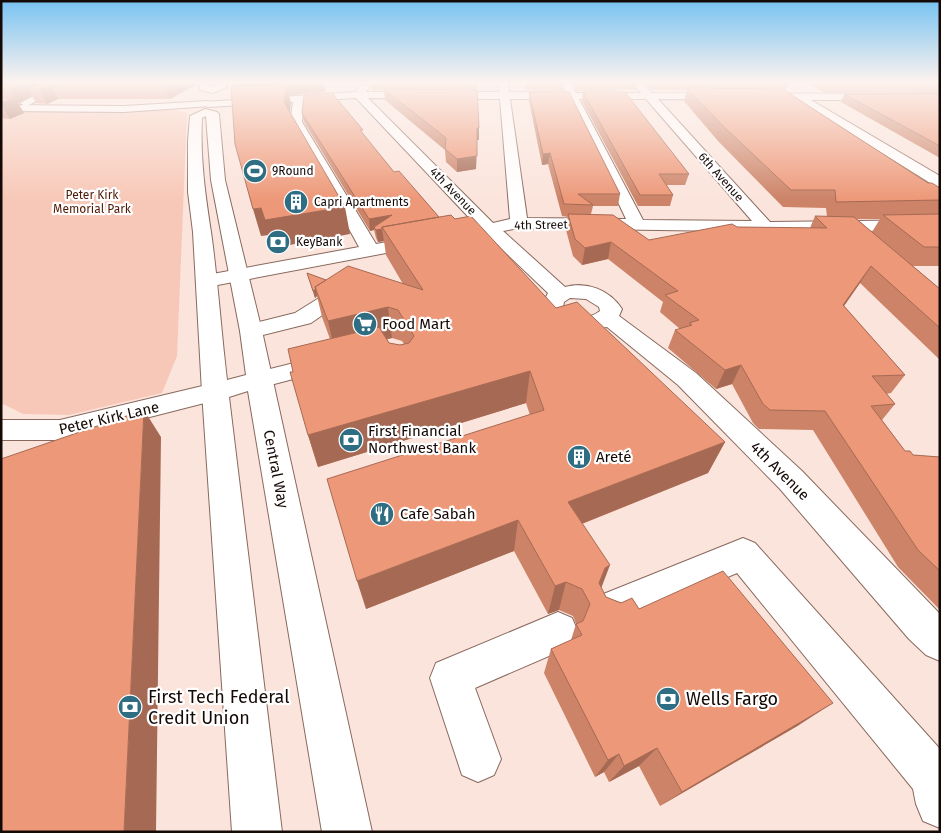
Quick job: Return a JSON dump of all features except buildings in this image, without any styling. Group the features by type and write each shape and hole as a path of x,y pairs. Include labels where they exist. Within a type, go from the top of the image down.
{"street":[{"path":"196,122 194,141 196,192 207,281 215,392 257,832"},
{"name":"Central Way","path":"214,122 218,180 251,331 347,832"},
{"path":"296,122 370,250"},
{"name":"4th Avenue","path":"392,122 489,228 561,294"},
{"path":"507,122 519,223"},
{"path":"585,122 637,225"},
{"name":"6th Avenue","path":"671,122 765,226"},
{"path":"840,122 940,183"},
{"name":"4th Street","path":"207,281 519,223 765,226 940,225"},
{"path":"850,226 873,246"},
{"path":"251,331 303,318 357,282 342,255"},
{"path":"587,292 603,299 611,309 610,320 579,324 561,318 552,307 555,298 561,294 587,292"},
{"name":"4th Avenue","path":"610,320 687,379 784,473 923,625 940,641"},
{"path":"215,392 354,356"},
{"name":"Peter Kirk Lane","path":"1,430 60,430 215,392"},
{"path":"609,610 743,554 935,779 940,804"},
{"path":"478,759 451,678 558,632"}],"green space":[{"name":"Peter Kirk Memorial Park","path":"1,122 187,122 177,356 162,393 69,415 23,414 1,403"}],"place":[{"name":"9Round","path":"255,171"},
{"name":"Capri Apartments","path":"296,202"},
{"name":"KeyBank","path":"278,242"},
{"name":"Food Mart","path":"365,324"},
{"name":"First Financial Northwest Bank","path":"351,440"},
{"name":"Areté","path":"579,457"},
{"name":"Cafe Sabah","path":"382,514"},
{"name":"Wells Fargo","path":"668,699"},
{"name":"First Tech Federal Credit Union","path":"130,707"}]}
